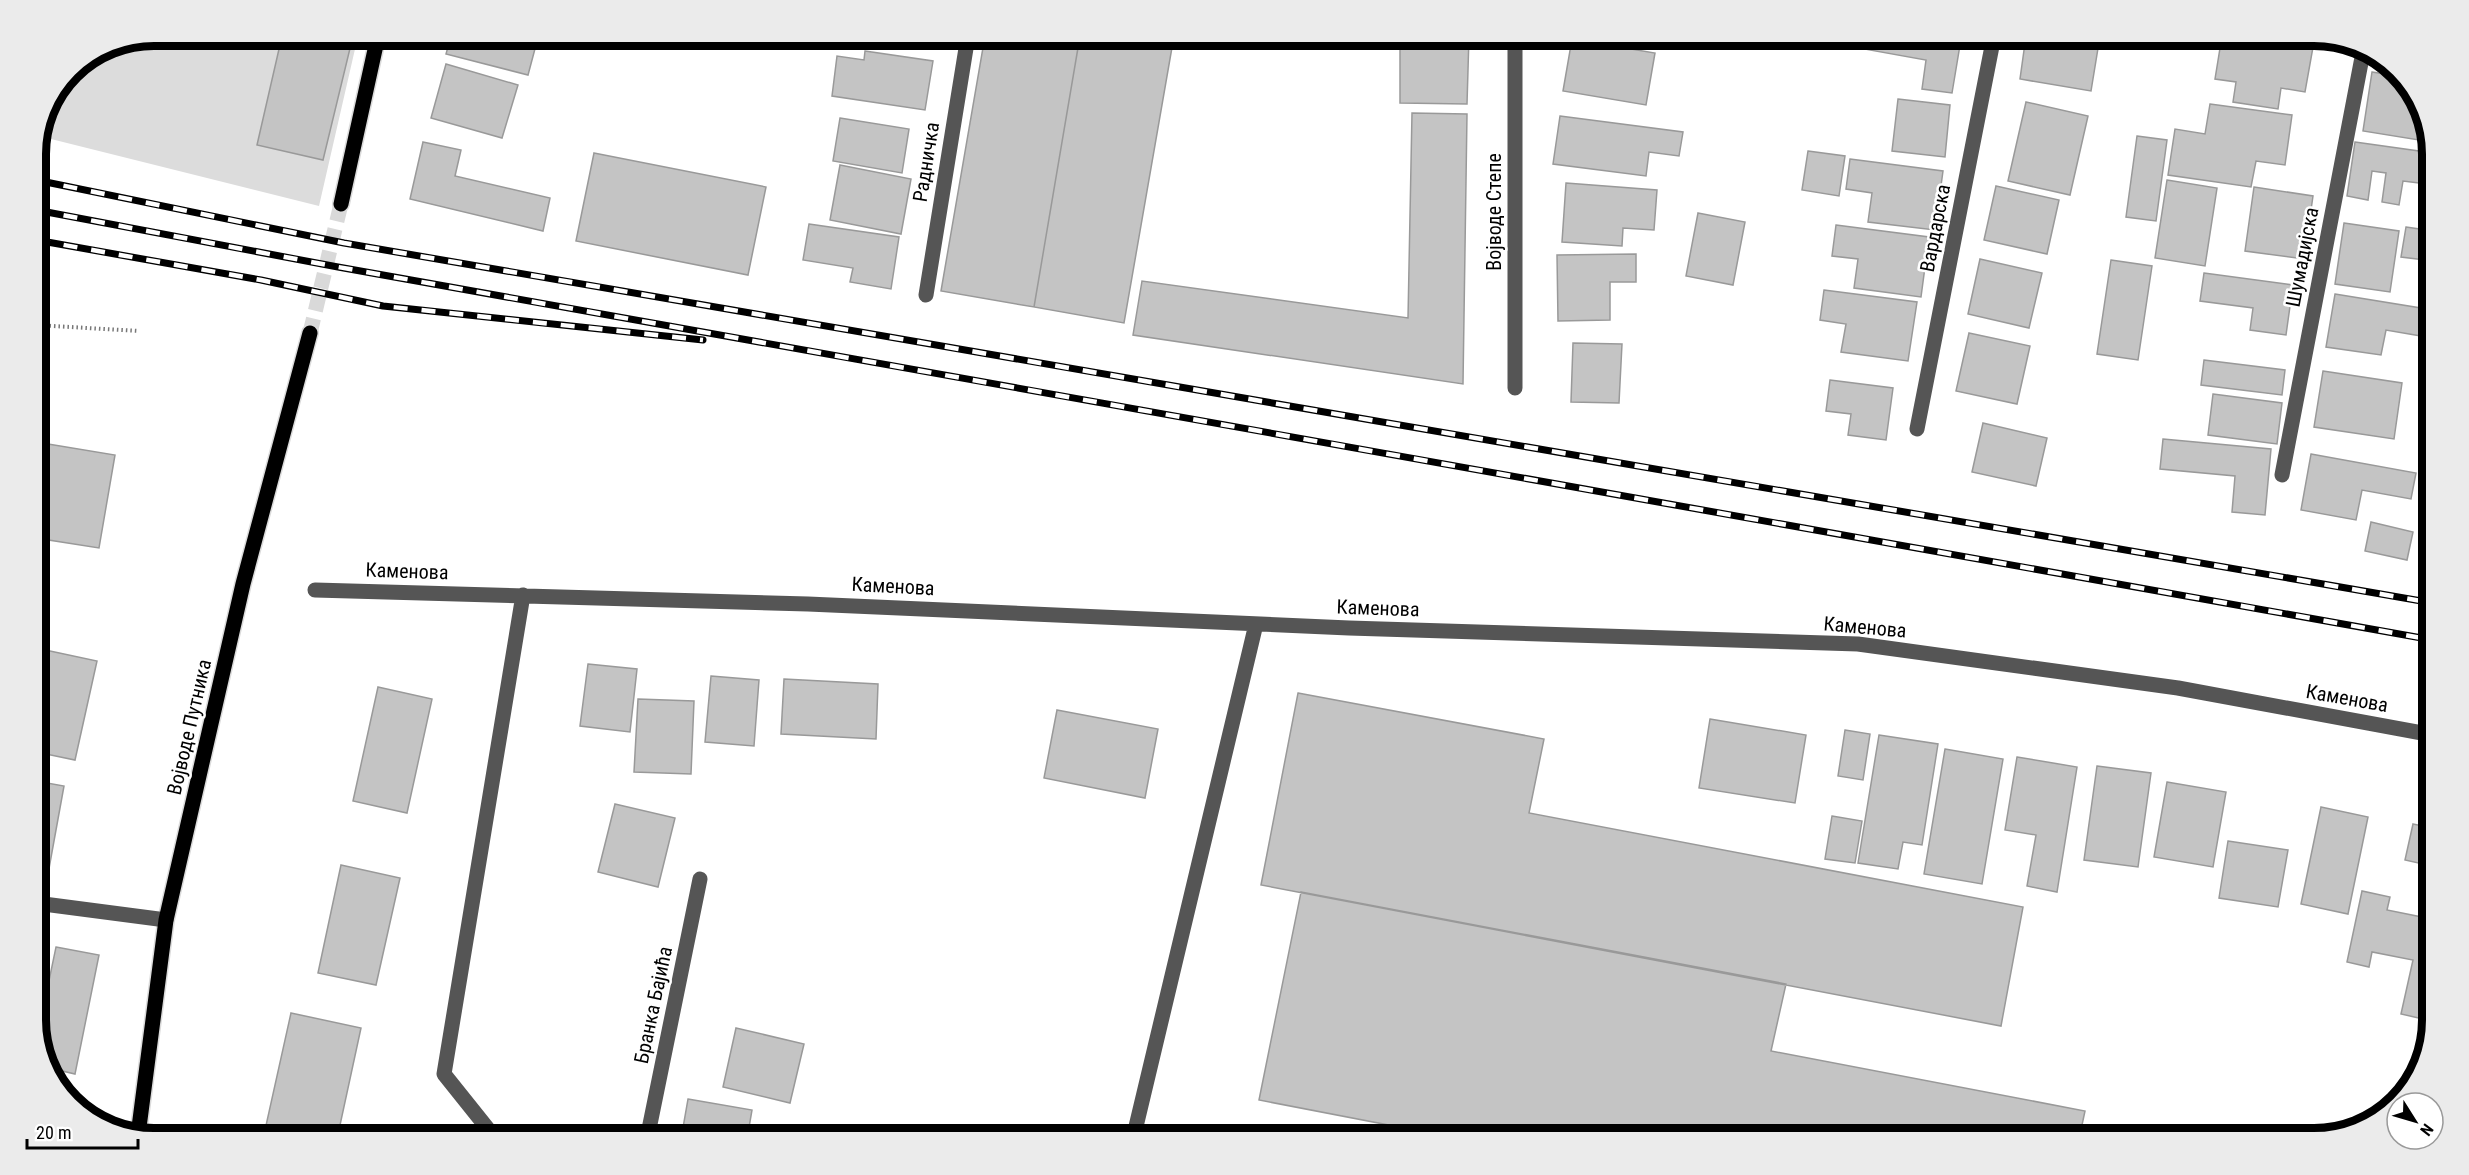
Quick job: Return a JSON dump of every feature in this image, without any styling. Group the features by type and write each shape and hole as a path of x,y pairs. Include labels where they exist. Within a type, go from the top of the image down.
{"main road":[{"path":"341,204 376,47"},
{"name":"Војводе Путника","path":"139,1127 166,920 243,584 309,333"}],"street":[{"name":"Војводе Степе","path":"1515,46 1515,388"},
{"name":"Вардарска","path":"1917,429 1992,46"},
{"name":"Радничка","path":"926,295 966,47"},
{"name":"Шумадијска","path":"2282,475 2362,58"},
{"name":"Каменова","path":"315,590 820,604 1256,624 1858,644 2178,688 2422,733"},
{"path":"487,1128 444,1074 523,595"},
{"path":"1136,1128 1256,624"},
{"name":"Бранка Бајића","path":"649,1128 700,879"},
{"path":"47,904 166,920"}],"path":[{"path":"47,326 139,331"}],"shaded area":[{"path":"148,47 355,47 319,206 48,138 52,120 65,95 83,73 101,61 127,50"}],"building":[{"path":"1400,46 1469,46 1467,104 1400,103"},
{"path":"1571,46 1615,46 1655,53 1646,105 1563,91"},
{"path":"1849,46 1960,46 1952,93 1922,89 1926,60"},
{"path":"2025,46 2098,46 2091,91 2020,79"},
{"path":"2220,46 2313,46 2305,92 2281,88 2278,109 2233,102 2236,82 2215,79"},
{"path":"279,47 350,47 323,160 257,145"},
{"path":"448,47 536,47 528,75 446,54"},
{"path":"983,47 1078,47 1034,307 941,291"},
{"path":"1078,47 1172,47 1124,323 1034,307"},
{"path":"865,51 933,61 925,110 832,96 837,56 864,60"},
{"path":"446,64 518,85 502,138 431,118"},
{"path":"2372,72 2386,74 2396,83 2411,107 2417,120 2421,140 2363,131"},
{"path":"1898,99 1950,105 1945,157 1892,151"},
{"path":"2026,102 2088,116 2070,195 2008,181"},
{"path":"2210,104 2292,115 2285,165 2256,161 2251,187 2168,175 2175,129 2205,134"},
{"path":"1412,113 1467,114 1463,384 1133,335 1142,281 1408,318"},
{"path":"1560,116 1683,132 1679,156 1649,152 1646,176 1553,164"},
{"path":"840,118 909,129 902,173 833,161"},
{"path":"2137,136 2167,140 2156,221 2126,217"},
{"path":"423,142 461,150 455,176 550,198 543,231 410,199"},
{"path":"2355,142 2422,151 2422,183 2403,181 2399,205 2382,202 2386,173 2372,171 2368,200 2347,196"},
{"path":"1808,151 1845,156 1839,196 1802,190"},
{"path":"594,153 766,187 748,275 576,241"},
{"path":"1850,159 1943,171 1935,230 1868,222 1872,193 1846,189"},
{"path":"840,165 911,179 901,234 830,220"},
{"path":"2167,180 2217,188 2205,266 2155,258"},
{"path":"1566,183 1657,190 1654,230 1623,228 1622,246 1562,242"},
{"path":"1996,186 2059,200 2047,254 1984,240"},
{"path":"2254,187 2313,196 2304,259 2245,251"},
{"path":"1698,213 1745,222 1733,285 1686,276"},
{"path":"2344,223 2399,231 2390,292 2335,284"},
{"path":"809,224 899,237 891,289 850,282 853,268 803,260"},
{"path":"1836,225 1929,237 1921,297 1854,288 1858,259 1832,256"},
{"path":"2406,227 2422,229 2422,260 2401,257"},
{"path":"1636,254 1636,282 1610,282 1610,320 1558,321 1557,255"},
{"path":"1980,259 2042,273 2029,328 1968,314"},
{"path":"2111,260 2152,266 2138,360 2097,354"},
{"path":"2204,273 2293,285 2286,335 2250,330 2253,308 2200,301"},
{"path":"1824,290 1917,302 1908,361 1841,352 1846,324 1820,320"},
{"path":"2335,294 2422,308 2422,336 2386,330 2381,355 2326,347"},
{"path":"1969,333 2030,346 2017,404 1956,391"},
{"path":"1573,343 1622,344 1619,403 1571,402"},
{"path":"2204,360 2285,370 2282,395 2201,385"},
{"path":"2323,371 2402,383 2394,439 2314,427"},
{"path":"1830,380 1893,388 1886,440 1848,435 1851,414 1826,411"},
{"path":"2213,394 2282,403 2277,444 2208,435"},
{"path":"1983,423 2047,438 2036,486 1972,472"},
{"path":"2163,439 2271,449 2265,515 2232,512 2235,476 2160,469"},
{"path":"47,444 115,455 99,548 47,540"},
{"path":"2311,454 2416,473 2411,499 2362,490 2356,520 2301,510"},
{"path":"2371,522 2413,532 2407,560 2365,551"},
{"path":"47,650 97,661 75,760 47,754"},
{"path":"588,664 637,669 630,732 580,726"},
{"path":"711,676 759,680 754,746 705,742"},
{"path":"784,679 878,684 876,739 781,734"},
{"path":"378,687 432,699 407,813 353,801"},
{"path":"1298,693 1544,739 1529,813 2023,907 2001,1026 1261,885"},
{"path":"638,699 694,701 691,774 634,772"},
{"path":"1057,710 1158,729 1145,798 1044,778"},
{"path":"1710,719 1806,735 1795,803 1699,788"},
{"path":"1845,730 1870,734 1863,780 1838,776"},
{"path":"1879,735 1938,744 1922,845 1903,842 1898,869 1858,863"},
{"path":"1945,749 2003,759 1982,884 1924,874"},
{"path":"2017,757 2077,767 2057,892 2027,886 2036,835 2005,830"},
{"path":"2097,766 2151,773 2138,867 2084,860"},
{"path":"2167,782 2226,792 2213,867 2154,857"},
{"path":"47,783 64,786 47,880"},
{"path":"615,804 675,818 658,887 598,872"},
{"path":"2321,807 2368,817 2348,914 2301,904"},
{"path":"1832,816 1862,821 1855,863 1825,859"},
{"path":"2413,824 2422,826 2422,864 2405,860"},
{"path":"2228,841 2288,850 2278,907 2219,898"},
{"path":"341,865 400,878 376,985 318,973"},
{"path":"2362,891 2390,897 2387,910 2422,917 2422,1019 2401,1014 2413,960 2372,952 2369,967 2347,962"},
{"path":"1301,892 1786,984 1771,1051 2085,1111 2081,1128 1404,1128 1259,1100"},
{"path":"56,947 99,955 75,1074 59,1070 52,1055 47,1027 47,990"},
{"path":"291,1013 361,1028 339,1128 265,1128"},
{"path":"736,1028 804,1044 790,1103 723,1087"},
{"path":"688,1099 752,1110 749,1128 683,1128"}],"tunnel":[{"path":"310,333 341,204"}],"railway":[{"path":"47,182 344,243 2422,601"},
{"path":"47,212 338,267 2422,638"},
{"path":"47,242 261,280 383,306 703,340"}]}
